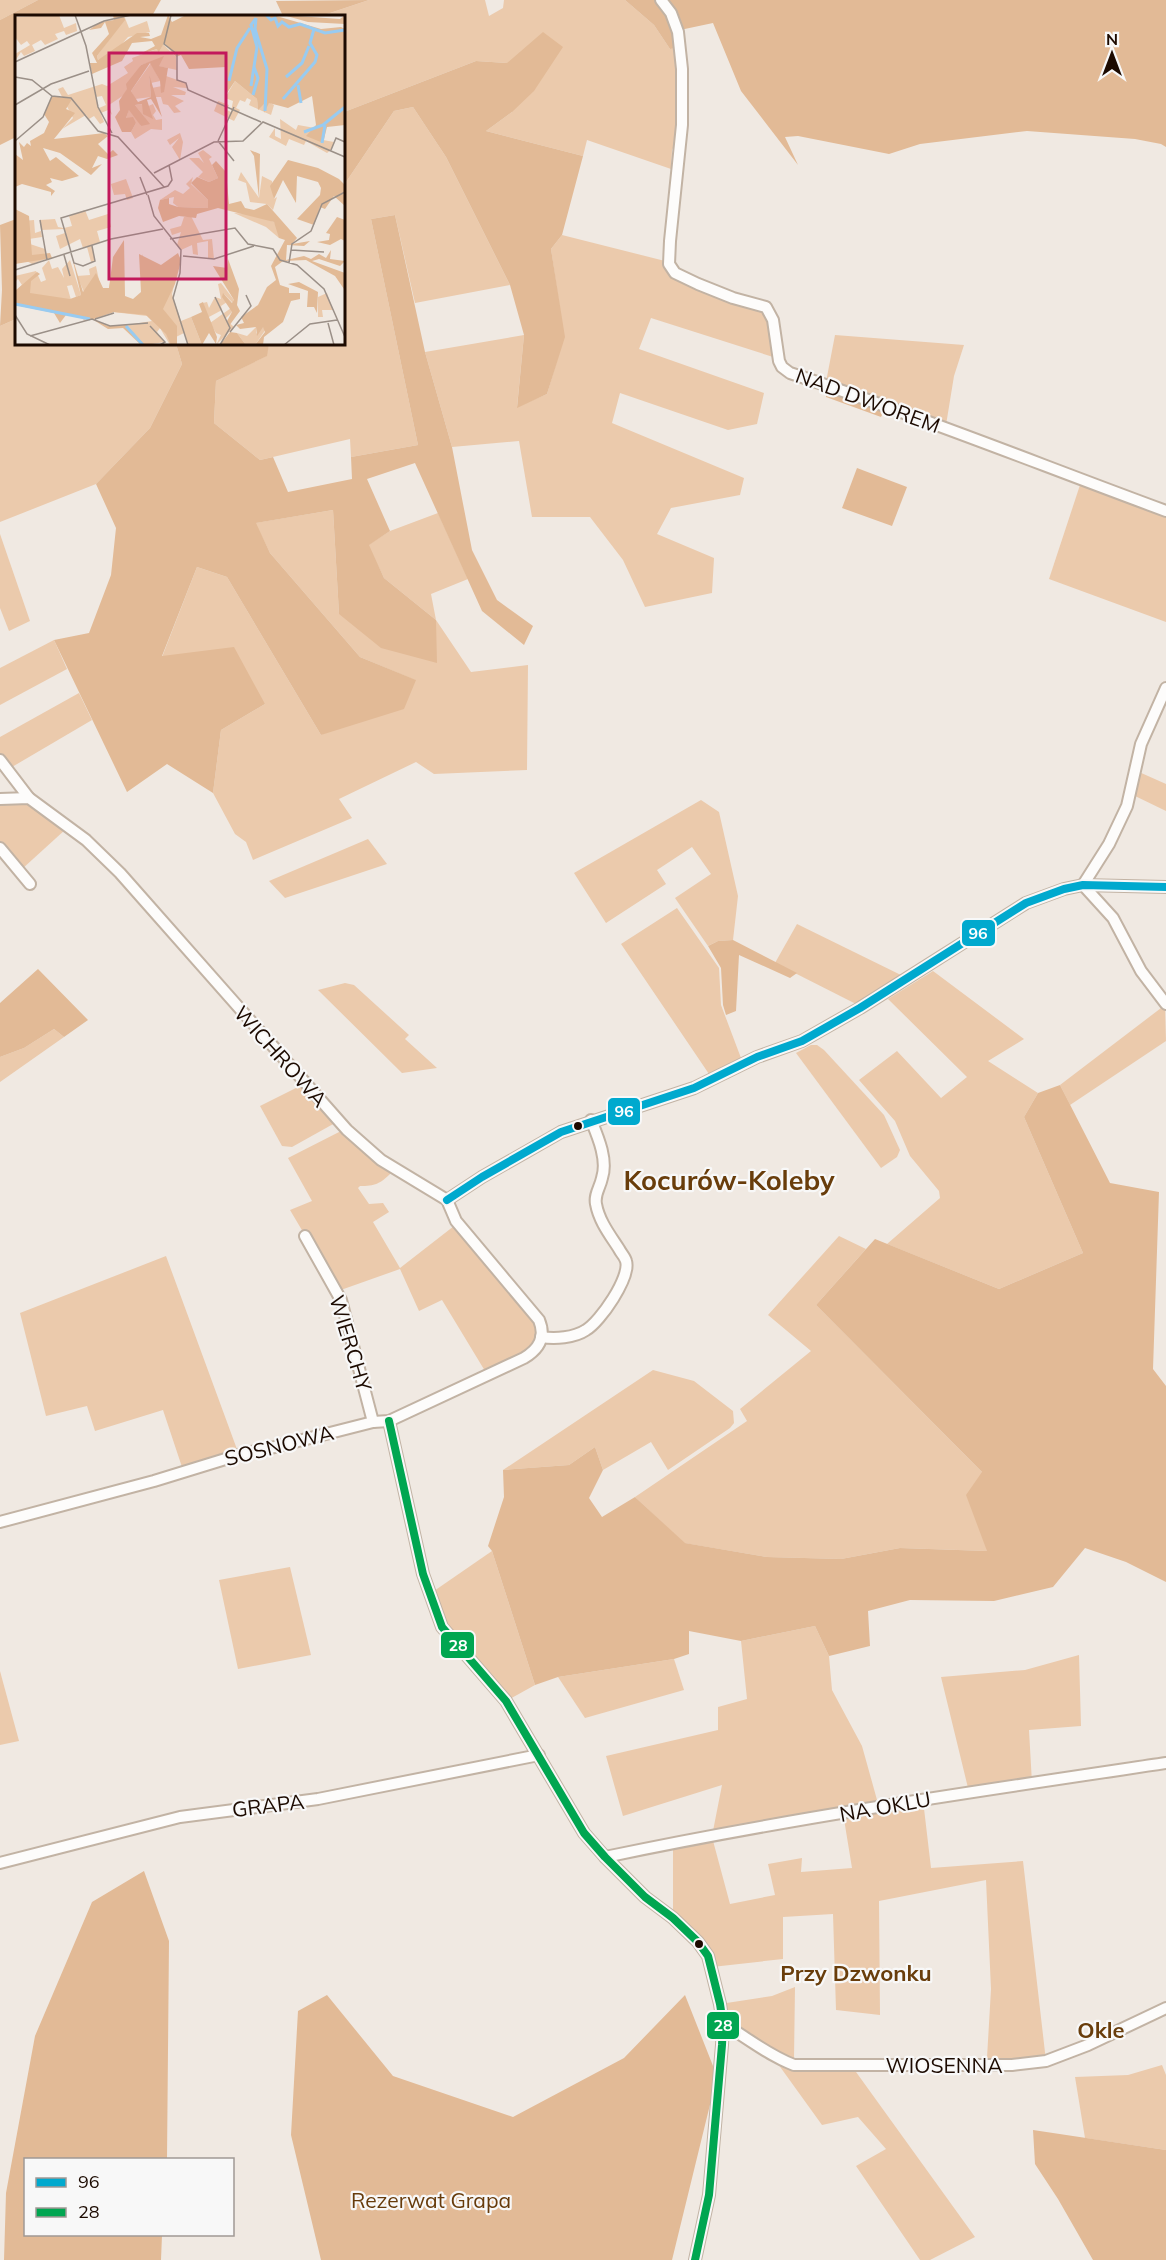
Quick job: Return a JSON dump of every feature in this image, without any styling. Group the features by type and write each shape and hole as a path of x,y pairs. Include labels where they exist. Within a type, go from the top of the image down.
{"street":[{"name":"NAD DWOREM","path":"661,0 671,13 678,32 682,69 682,125 669,264 675,273 724,295 766,307 773,320 779,361 782,367 790,373 937,424 1118,495 1166,511"},
{"path":"1083,885 1109,844 1127,806 1141,744 1166,688"},
{"name":"WICHROWA","path":"0,760 29,798 86,840 120,873 347,1130 381,1160 447,1200"},
{"path":"0,799 29,798"},
{"path":"0,848 30,884"},
{"path":"1083,885 1113,918 1141,971 1166,1004"},
{"path":"591,1120 604,1165 602,1178 597,1188 597,1208 603,1224 626,1261 624,1280 595,1324 584,1332 568,1336 541,1337 539,1320 456,1221 447,1200 482,1177 561,1132 591,1120 646,1105 694,1088 757,1058 802,1041 860,1008 1026,903 1064,889 1083,885 1166,887"},
{"name":"WIERCHY","path":"305,1236 341,1300 373,1422"},
{"name":"SOSNOWA","path":"0,1522 154,1481 245,1453 373,1422 388,1421 524,1358 537,1349 541,1337"},
{"path":"388,1421 423,1574 445,1630 506,1701 584,1833 645,1897 673,1918 698,1942 708,1956 723,2024 709,2195 695,2260"},
{"name":"GRAPA","path":"0,1863 180,1817 318,1799 538,1755"},
{"name":"NA OKLU","path":"605,1857 743,1830 957,1794 1166,1763"},
{"name":"WIOSENNA","path":"723,2024 745,2036 773,2057 794,2065 1012,2065 1046,2061 1078,2049 1166,2008"}],"shaded area":[{"path":"0,0 38,0 0,20"},
{"path":"369,0 485,0 489,16 503,8 504,0 625,0 654,25 670,49 678,48 678,139 672,150 671,169 587,140 583,156 486,131 512,112 507,63 476,61 345,112 345,15 324,15"},
{"path":"413,107 446,157 510,285 415,303 395,215 371,219 418,445 351,457 350,439 260,460 214,423 216,381 266,356 269,345 345,345 345,184 394,111"},
{"path":"562,235 665,261 666,266 763,308 770,323 773,357 651,318 639,349 764,393 757,424 728,430 620,393 612,423 744,478 740,495 671,508 657,534 714,558 712,593 645,607 623,560 590,517 532,517 519,441 452,447 425,352 524,335 517,407 547,394 564,337 551,249"},
{"path":"15,319 15,345 176,345 182,364 150,428 96,484 0,522 0,326"},
{"path":"835,335 964,345 954,376 946,425 826,382"},
{"path":"1081,482 1166,515 1166,622 1049,579"},
{"path":"333,510 339,614 436,620 471,672 528,665 527,770 434,774 416,762 339,799 352,818 253,860 246,842 235,834 213,793 221,730 265,704 162,657 197,567 227,577 321,735 415,680 360,657 270,553 255,523"},
{"path":"438,513 468,579 431,594 436,620 384,578 368,545 390,531"},
{"path":"0,534 30,621 9,631 0,608"},
{"path":"54,640 67,669 0,705 0,668"},
{"path":"79,693 92,720 12,767 0,753 0,737"},
{"path":"1139,772 1166,784 1166,811 1133,795"},
{"path":"701,800 719,812 738,896 733,940 718,941 708,946 675,898 711,874 692,847 657,870 666,884 606,923 574,873"},
{"path":"0,804 29,804 66,829 22,869 0,842"},
{"path":"368,839 387,864 285,898 269,881"},
{"path":"677,908 719,968 721,1005 741,1058 740,1061 709,1074 621,944"},
{"path":"797,924 905,977 858,1005 775,963"},
{"path":"933,971 1024,1039 988,1061 1038,1093 1024,1117 1083,1253 999,1289 887,1244 940,1198 939,1191 910,1156 895,1121 859,1080 897,1051 941,1098 967,1077 888,999"},
{"path":"345,983 354,985 409,1035 405,1039 437,1068 402,1073 318,990"},
{"path":"1165,1005 1166,1041 1070,1105 1060,1085"},
{"path":"54,1029 64,1037 0,1082 0,1057 24,1048"},
{"path":"811,1045 817,1045 824,1050 884,1115 900,1150 897,1157 881,1168 796,1053"},
{"path":"302,1085 335,1123 292,1147 282,1146 260,1106"},
{"path":"343,1130 364,1152 391,1173 377,1184 358,1188 369,1204 383,1203 389,1212 373,1222 400,1268 454,1226 536,1323 534,1343 525,1351 485,1371 442,1300 419,1311 400,1269 338,1291 290,1210 312,1201 288,1158"},
{"path":"839,1236 866,1249 816,1305 982,1472 987,1551 900,1548 841,1559 767,1557 684,1543 635,1497 747,1421 740,1409 811,1351 768,1315"},
{"path":"166,1256 238,1452 182,1467 163,1410 95,1431 87,1406 46,1416 20,1313"},
{"path":"653,1370 694,1381 733,1411 734,1423 668,1470 651,1442 603,1470 595,1447 569,1465 503,1470"},
{"path":"492,1551 535,1685 506,1701 450,1632 439,1612 434,1591"},
{"path":"290,1567 311,1655 238,1669 219,1580"},
{"path":"815,1626 829,1656 832,1690 862,1746 879,1807 923,1800 931,1868 1023,1861 1046,2061 1012,2065 987,2058 991,1989 986,1880 879,1901 880,2015 836,2010 833,1914 783,1917 783,1959 712,1967 673,1918 673,1843 712,1836 722,1785 623,1816 606,1756 718,1730 718,1707 747,1699 741,1641","holes":["843,1813 852,1868 801,1872 802,1858 768,1864 775,1895 730,1904 712,1837"]},
{"path":"1079,1655 1081,1726 1029,1730 1032,1783 969,1792 941,1677 1025,1670"},
{"path":"674,1659 684,1690 585,1718 558,1677"},
{"path":"0,1671 19,1741 0,1745"},
{"path":"795,1987 794,2059 851,2065 975,2237 930,2260 920,2260 856,2166 886,2149 858,2117 822,2125 773,2057 723,2024 720,2004 772,1996"},
{"path":"1162,2065 1166,2075 1166,2150 1085,2138 1075,2077 1128,2075"}],"green space":[{"path":"38,0 161,0 153,15 15,15 15,138 0,145 0,20"},
{"path":"369,0 324,15 283,15 276,1"},
{"path":"625,0 657,0 669,13 678,48 670,49 654,25"},
{"path":"664,0 1166,0 1166,147 1135,139 1027,131 920,144 889,154 798,136 785,137 798,165 741,91 713,23 680,30"},
{"path":"543,32 563,47 534,91 512,112 486,131 583,156 562,235 551,249 565,337 547,394 517,408 524,335 510,285 446,157 413,107 394,111 345,184 345,112 476,61 507,63"},
{"path":"395,215 425,352 452,447 472,550 497,600 533,626 524,645 482,611 415,463 367,479 390,531 369,545 384,578 436,620 437,663 381,648 339,614 333,510 256,523 270,553 360,657 416,680 404,709 321,735 227,577 197,567 162,656 234,647 265,704 221,730 213,793 167,764 127,792 54,640 89,633 111,575 116,528 96,484 150,428 182,364 176,345 269,345 267,356 216,381 214,423 260,460 273,457 288,492 352,479 351,457 418,445 371,219"},
{"path":"15,219 15,319 0,326 2,290 0,225"},
{"path":"826,389 885,409 881,417 826,397"},
{"path":"857,468 907,487 892,526 842,508"},
{"path":"733,940 797,973 790,978 739,955 736,1011 726,1015 723,1005 721,968 708,946 718,941"},
{"path":"38,969 88,1020 64,1037 54,1029 24,1048 0,1057 0,1003"},
{"path":"1060,1085 1110,1183 1159,1192 1153,1369 1166,1386 1166,1582 1126,1562 1085,1548 1053,1587 994,1601 910,1600 868,1611 870,1646 829,1656 815,1626 741,1641 689,1631 689,1654 674,1659 558,1677 535,1685 492,1551 488,1546 504,1497 503,1470 569,1465 595,1447 603,1470 589,1498 602,1517 635,1497 685,1543 767,1557 841,1559 900,1548 987,1551 966,1495 982,1472 816,1305 875,1239 999,1289 1083,1253 1024,1117 1038,1093"},
{"path":"144,1871 169,1941 167,2158 24,2158 24,2236 162,2236 161,2260 4,2260 6,2193 35,2036 92,1902"},
{"name":"Rezerwat Grapa","path":"327,1995 393,2076 513,2117 624,2058 685,1995 717,2076 672,2260 321,2260 291,2135 298,2011"},
{"path":"1033,2130 1166,2150 1166,2260 1093,2260 1035,2164"}],"transit line":[{"name":"96","path":"447,1200 482,1177 561,1132 694,1088 757,1057 802,1041 860,1008 1026,903 1064,889 1083,885 1166,887"},
{"name":"28","path":"389,1421 423,1574 442,1627 506,1701 584,1833 645,1897 673,1918 698,1942 708,1956 723,2024 709,2195 695,2260"}],"district":[{"name":"Kocurów-Koleby","path":"729,1180"},
{"name":"Przy Dzwonku","path":"856,1973"},
{"name":"Okle","path":"1101,2030"}]}
